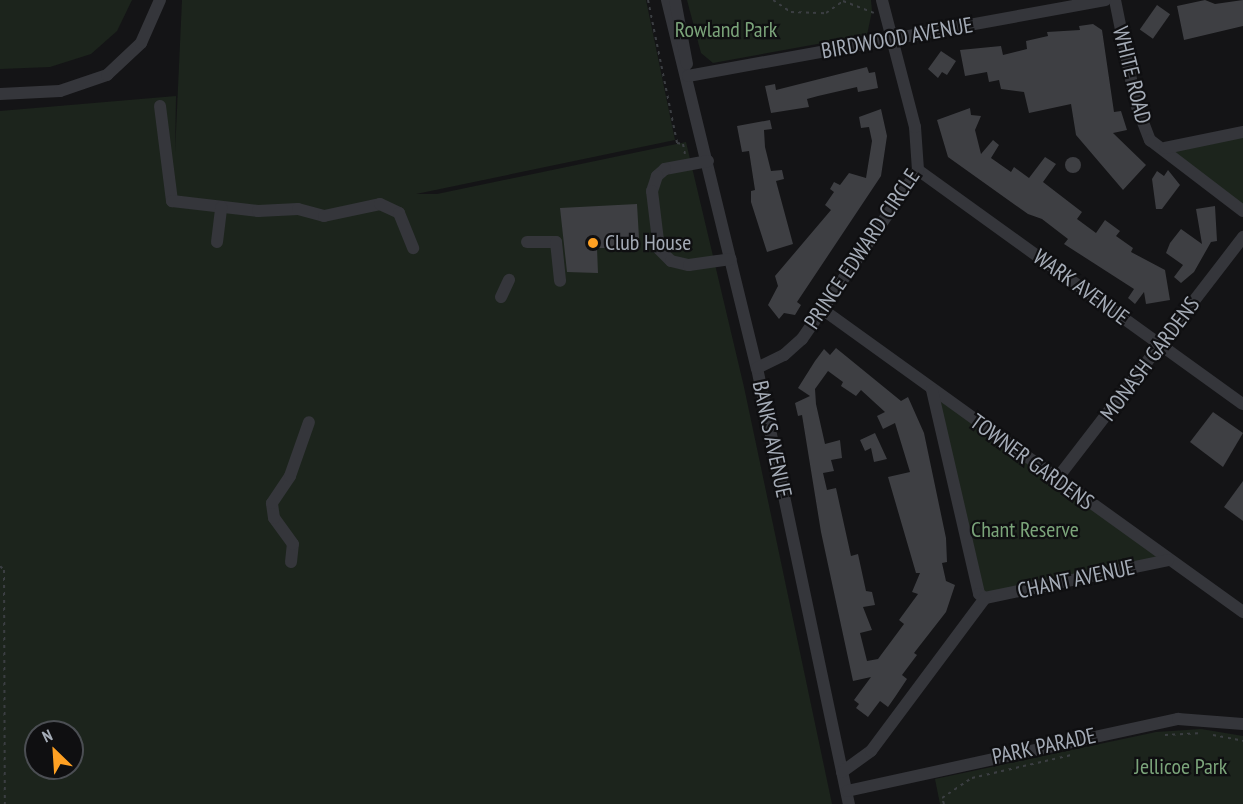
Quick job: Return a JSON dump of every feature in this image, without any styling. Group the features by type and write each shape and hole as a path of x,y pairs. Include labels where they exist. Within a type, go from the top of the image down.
{"street":[{"path":"0,94 60,91 107,75 141,43 160,0"},
{"name":"BANKS AVENUE","path":"667,0 688,76 757,368 849,804"},
{"name":"BANKS AVENUE","path":"675,0 688,76"},
{"name":"PRINCE EDWARD CIRCLE","path":"757,368 794,348 918,170 915,127 895,38 882,0"},
{"name":"BIRDWOOD AVENUE","path":"688,76 1105,0"},
{"name":"WHITE ROAD","path":"1115,0 1143,126 1150,140 1165,148 1243,211"},
{"path":"160,106 168,197 258,211 298,209 324,216 380,204 399,213 413,248"},
{"path":"1165,148 1243,132"},
{"path":"708,161 687,165 657,176 652,191 659,249 670,261 689,265 731,259"},
{"name":"WARK AVENUE","path":"918,170 1243,404"},
{"path":"217,242 221,207"},
{"name":"MONASH GARDENS","path":"1056,480 1162,346 1243,237"},
{"path":"527,242 556,242 560,281"},
{"path":"501,297 509,280"},
{"name":"TOWNER GARDENS","path":"822,309 1056,480 1243,612"},
{"path":"842,772 871,750 985,598 979,594 932,390"},
{"path":"291,562 293,544 274,518 272,503 290,476 309,422"},
{"name":"CHANT AVENUE","path":"985,598 1168,560"},
{"name":"PARK PARADE","path":"847,791 1178,719 1243,724"}],"path":[{"path":"648,0 677,143 683,144 687,165"},
{"path":"773,0 780,8 815,14 844,1 869,12 886,12"},
{"path":"0,566 4,570 5,804"},
{"path":"1163,735 1206,733 1243,741"},
{"path":"944,804 942,798 972,778 1082,753"}],"green space":[{"path":"0,0 132,0 117,31 91,54 50,67 0,69"},
{"path":"182,0 646,0 675,140 416,194 437,194 686,142 744,387 832,804 0,804 0,111 176,96 175,153"},
{"name":"Rowland Park","path":"687,0 871,0 872,11 867,35 713,63 701,53"},
{"path":"1243,132 1243,211 1165,148"},
{"name":"Chant Reserve","path":"932,390 1168,560 985,598"},
{"name":"Jellicoe Park","path":"1201,729 1243,736 1243,804 940,804 935,779 1156,732"}],"building":[{"path":"1205,0 1215,4 1243,0 1243,26 1184,40 1177,6"},
{"path":"1157,5 1170,14 1153,39 1140,30"},
{"path":"1093,24 1102,30 1114,112 1121,111 1127,130 1113,133 1146,165 1123,190 1076,135 1071,104 1029,113 1024,92 1001,89 999,80 989,82 987,72 965,76 960,50 1001,46 1003,55 1027,49 1026,41 1048,36 1047,32 1080,30 1079,26"},
{"path":"941,51 956,61 947,75 942,72 938,78 928,69"},
{"path":"867,67 869,73 875,72 878,88 858,92 857,87 818,96 807,99 809,107 771,113 765,86 775,84 776,90"},
{"path":"970,108 971,115 981,116 975,130 981,154 993,140 999,145 991,158 1011,172 1014,167 1029,178 1045,157 1056,164 1043,182 1082,212 1077,219 1096,233 1105,220 1120,231 1116,236 1133,248 1131,252 1165,270 1170,300 1146,304 1144,292 1135,304 1128,298 1134,289 1064,244 1068,239 1042,219 1028,214 948,157 937,120"},
{"path":"881,109 887,136 881,176 797,302 801,305 795,315 784,313 779,319 768,305 778,286 775,276 831,210 825,205 834,192 830,189 834,182 840,185 849,173 866,178 872,141 869,127 861,128 859,117"},
{"path":"770,120 772,129 764,130 765,147 771,171 782,170 784,179 776,181 793,244 767,252 751,202 751,191 755,190 749,151 742,152 737,126"},
{"path":"1070,157 1076,157 1081,165 1079,171 1070,173 1065,168 1065,162"},
{"path":"1168,170 1180,185 1162,209 1156,209 1152,179 1157,171 1164,176"},
{"name":"Club House","path":"637,204 639,238 624,238 624,248 597,248 598,273 567,272 560,208"},
{"path":"1215,206 1217,241 1211,242 1194,272 1181,283 1174,277 1183,265 1166,253 1170,243 1181,229 1202,244 1196,209"},
{"path":"836,348 901,401 908,397 924,433 946,538 947,562 942,563 946,581 955,585 946,612 914,653 917,655 902,675 907,679 888,707 880,701 868,717 856,708 859,704 854,700 871,677 853,681 821,532 802,415 798,416 795,403 810,396 798,388 815,361 824,349 830,355","holes":["828,371 843,382 841,386 856,396 861,390 885,412 877,416 883,429 895,423 910,472 888,477 916,573 920,573 912,592 918,594 899,620 904,624 878,659 867,661 860,633 872,630 863,607 875,605 872,592 866,591 858,554 851,556 836,488 827,490 823,473 834,471 831,460 842,458 840,440 825,444 816,404 815,389"]},
{"path":"1213,412 1243,433 1223,467 1190,442"},
{"path":"875,433 887,459 874,462 871,448 865,451 860,440"},
{"path":"1243,481 1243,521 1224,507"}],"place":[{"name":"Club House","path":"593,243"}]}
